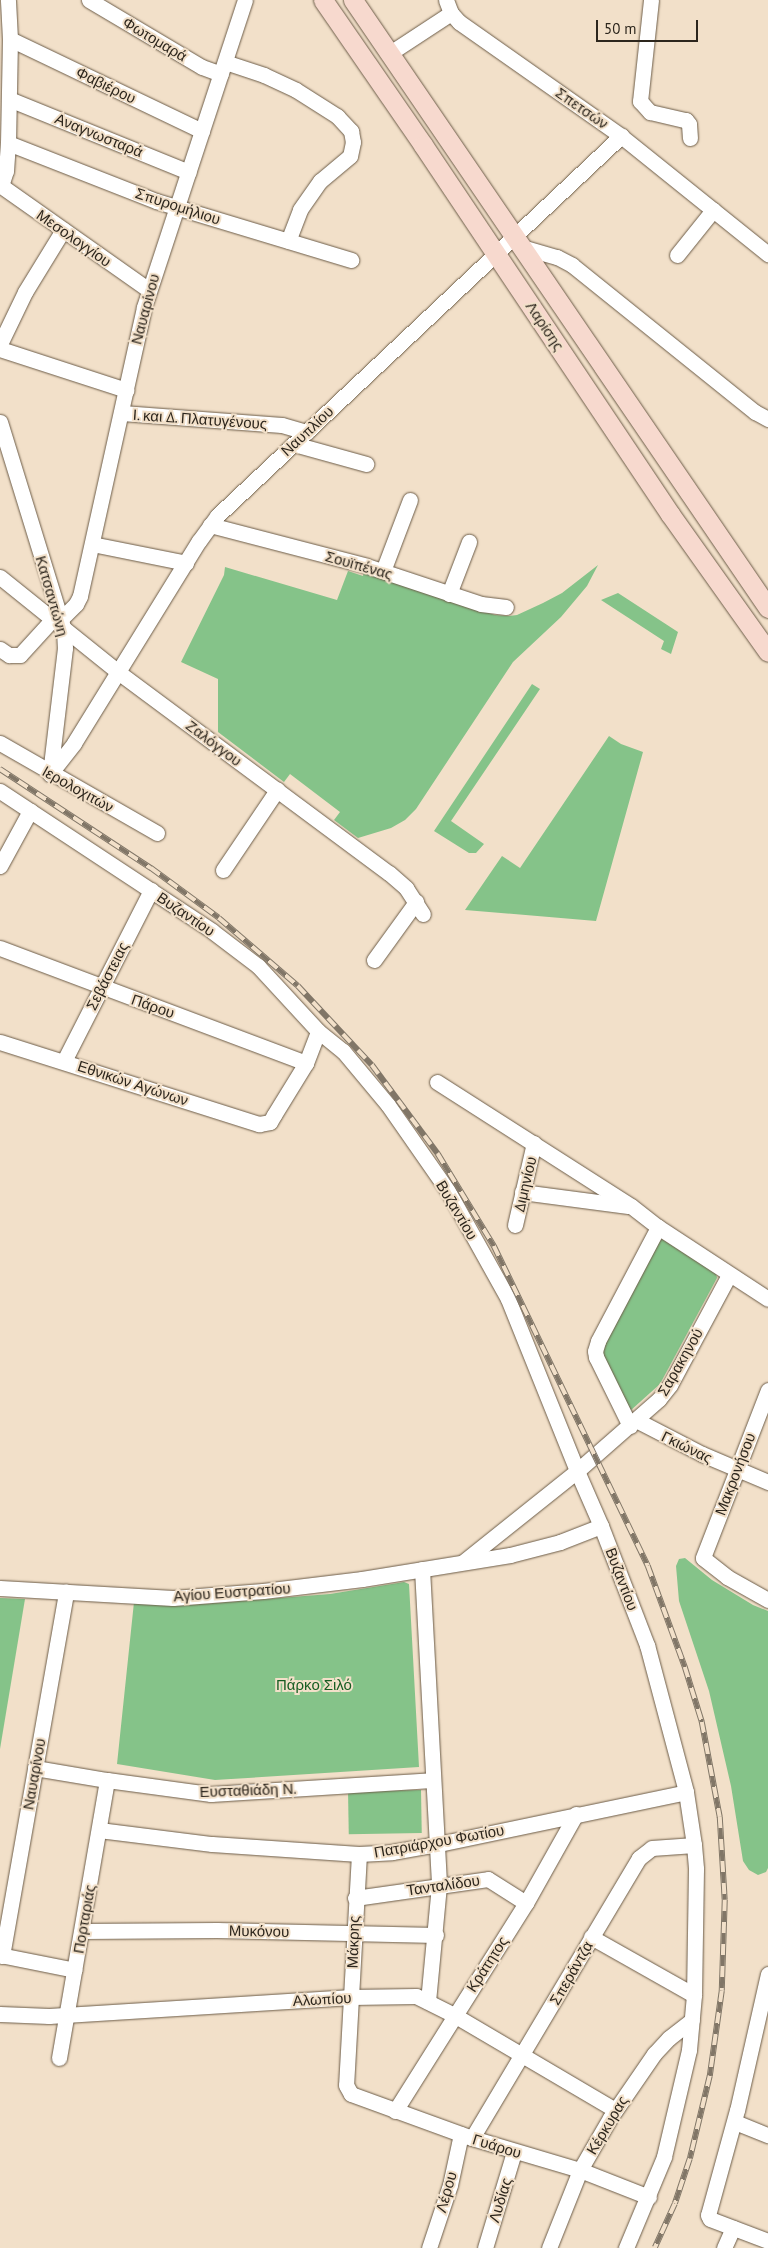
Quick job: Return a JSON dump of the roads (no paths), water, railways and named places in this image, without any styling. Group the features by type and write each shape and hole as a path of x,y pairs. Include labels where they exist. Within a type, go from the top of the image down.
{"main road":[{"name":"Λαρίσης","path":"323,0 497,255 679,528 768,652"},
{"name":"Λαρίσης","path":"353,0 521,242 768,608"}],"street":[{"path":"1,186 6,171 8,143 6,107 10,39 8,0"},
{"name":"Φωτομαρά","path":"90,0 202,67 223,68 291,87 345,122 352,134 350,156 320,181 300,210 288,241"},
{"name":"Ναυαρίνου","path":"0,649 9,655 20,655 59,623 76,604 92,544 149,290 245,0"},
{"path":"651,0 640,101 650,112 686,120 689,124 690,138"},
{"name":"Σπετσών","path":"390,53 448,6 470,31 621,136 768,254"},
{"name":"Φαβιέρου","path":"10,39 202,132"},
{"name":"Αναγνωσταρά","path":"6,107 189,172"},
{"name":"Ναυπλίου","path":"50,774 74,743 210,525 306,432 497,255 521,242 621,136"},
{"name":"Σπυρομήλιου","path":"8,143 122,188 177,207 351,260"},
{"name":"Μεσολογγίου","path":"1,186 149,290"},
{"path":"677,255 713,210"},
{"path":"0,344 25,292 63,230"},
{"path":"521,242 572,265 755,412 768,419"},
{"name":"Ι. και Δ. Πλατυγένους","path":"0,349 126,390"},
{"name":"Ι. και Δ. Πλατυγένους","path":"122,413 282,425 306,432"},
{"name":"Κατσαντώνη","path":"0,422 66,648 50,774"},
{"path":"294,444 366,464"},
{"path":"383,571 410,500"},
{"name":"Σουϊπένας","path":"210,525 383,571 486,606 506,607"},
{"path":"450,594 469,542"},
{"path":"92,544 186,563"},
{"name":"Ζαλόγγου","path":"0,577 118,672 390,873 406,888 420,908 374,960"},
{"name":"Ιερολοχιτών","path":"0,743 50,774 156,833"},
{"path":"223,870 277,790"},
{"name":"Βυζαντίου","path":"0,791 151,890 250,959 318,1031 343,1051 388,1105 448,1191 508,1299 601,1526 647,1645 686,1792 694,1845"},
{"path":"0,866 30,811"},
{"name":"Σεβάστειας","path":"64,1061 151,890"},
{"name":"Πάρου","path":"0,948 306,1063"},
{"path":"306,1063 318,1031"},
{"name":"Εθνικών Αγώνων","path":"0,1042 259,1124 265,1124 274,1115 306,1063"},
{"path":"437,1082 631,1206 658,1227 768,1299"},
{"name":"Διμηνίου","path":"515,1225 534,1143"},
{"path":"522,1192 631,1206"},
{"path":"633,1423 596,1358 595,1351 598,1341 658,1227"},
{"name":"Σαρακηνού","path":"577,1471 633,1423 667,1389 729,1275"},
{"name":"Μακρονήσου","path":"768,1390 703,1558 727,1576 768,1600"},
{"name":"Γκιώνας","path":"633,1423 768,1482"},
{"path":"462,1563 577,1471"},
{"name":"Αγίου Ευστρατίου","path":"0,1588 173,1598 328,1584 532,1550 601,1526"},
{"path":"422,1569 439,1885 436,1935 428,2001"},
{"name":"Ναυαρίνου","path":"1,1955 66,1592"},
{"name":"Ευσταθιάδη Ν.","path":"35,1768 211,1794 432,1780"},
{"name":"Πορταριάς","path":"58,2058 82,1931 107,1780"},
{"name":"Πατριάρχου Φωτίου","path":"99,1830 212,1844 358,1854 392,1852 686,1792"},
{"name":"Κράτητος","path":"395,2111 526,1903 576,1814"},
{"path":"626,2248 649,2197 664,2157 689,2050 694,1996 696,1868 694,1845"},
{"name":"Σπεράντζα","path":"466,2136 522,2056 642,1855 652,1848 694,1845"},
{"name":"Μάκρης","path":"348,2090 346,2085 358,1854"},
{"name":"Τανταλίδου","path":"355,1898 488,1879 526,1903"},
{"name":"Μυκόνου","path":"82,1931 436,1935"},
{"path":"591,1938 694,1996"},
{"path":"1,1955 75,1970"},
{"path":"768,1974 762,2027 708,2215 709,2218 768,2241"},
{"name":"Αλωπίου","path":"0,2014 34,2017 351,1997 416,1996 428,2001 615,2110"},
{"name":"Κέρκυρας","path":"549,2248 580,2170 615,2110 654,2054 669,2038 692,2020"},
{"name":"Γυάρου","path":"348,2090 356,2096 395,2111 514,2152 580,2170 649,2197"},
{"path":"735,2122 768,2135"},
{"name":"Λέρου","path":"429,2248 466,2136"},
{"name":"Λυδίας","path":"485,2248 514,2152"},
{"path":"724,2248 734,2228"}],"railway":[{"path":"0,769 151,868 219,918 298,986 372,1065 438,1154 494,1246 648,1566 685,1667 702,1722 720,1817 725,1900 722,1991 710,2076 690,2159 675,2204 655,2248"}],"park label":[{"name":"Πάρκο Σιλό","path":"314,1685"}]}
